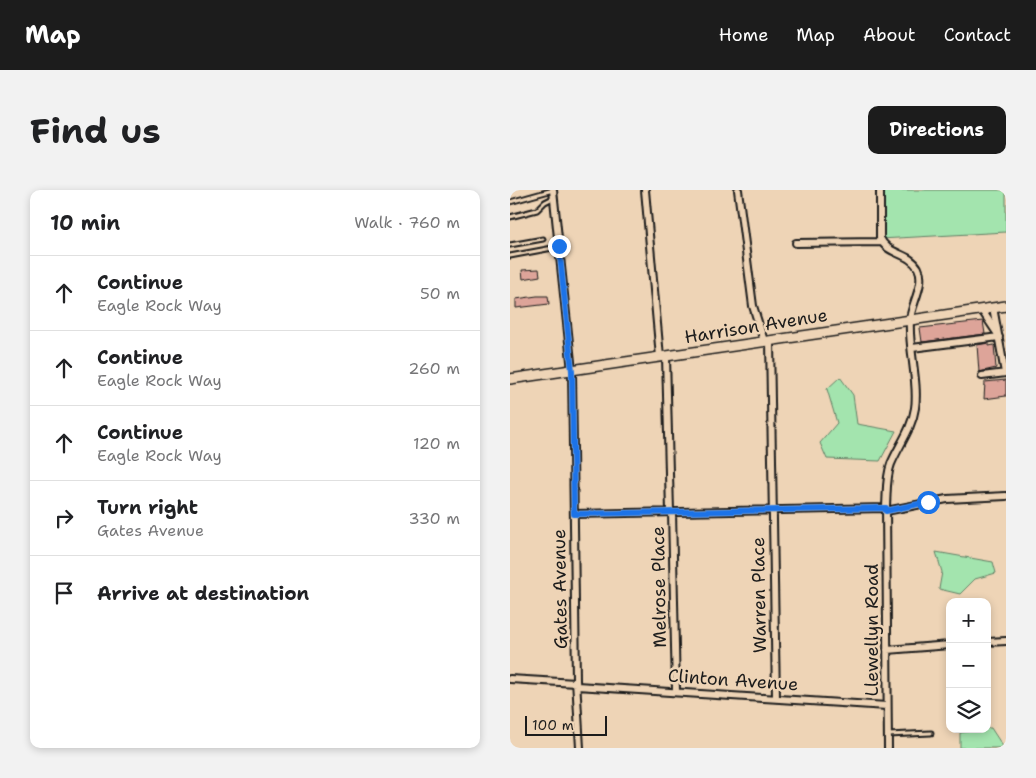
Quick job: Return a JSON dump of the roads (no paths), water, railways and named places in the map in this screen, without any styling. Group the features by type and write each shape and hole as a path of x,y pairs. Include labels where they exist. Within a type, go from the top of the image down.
{"street":[{"name":"Melrose Place","path":"645,190 663,357 671,512 676,691"},
{"name":"Warren Place","path":"738,190 752,306 767,341 773,510 776,698"},
{"path":"796,243 881,242 880,190"},
{"name":"Gates Avenue","path":"554,193 572,371 576,685 580,748"},
{"name":"Llewellyn Road","path":"881,242 892,252 911,259 917,267 920,278 910,319 916,406 906,436 891,466 887,479 888,748"},
{"name":"Harrison Avenue","path":"510,379 1006,306"},
{"path":"982,376 1005,373 993,307"},
{"path":"981,309 998,335"},
{"path":"912,348 998,335 1006,332"},
{"path":"574,514 886,510 947,499 1006,496"},
{"path":"991,642 1006,641"},
{"path":"887,650 946,645"},
{"name":"Clinton Avenue","path":"510,679 887,706"}],"lane":[{"path":"510,202 554,193"},
{"path":"510,217 537,210 554,193"},
{"path":"510,245 543,239"},
{"path":"510,256 559,246"},
{"path":"888,735 932,733"}]}
